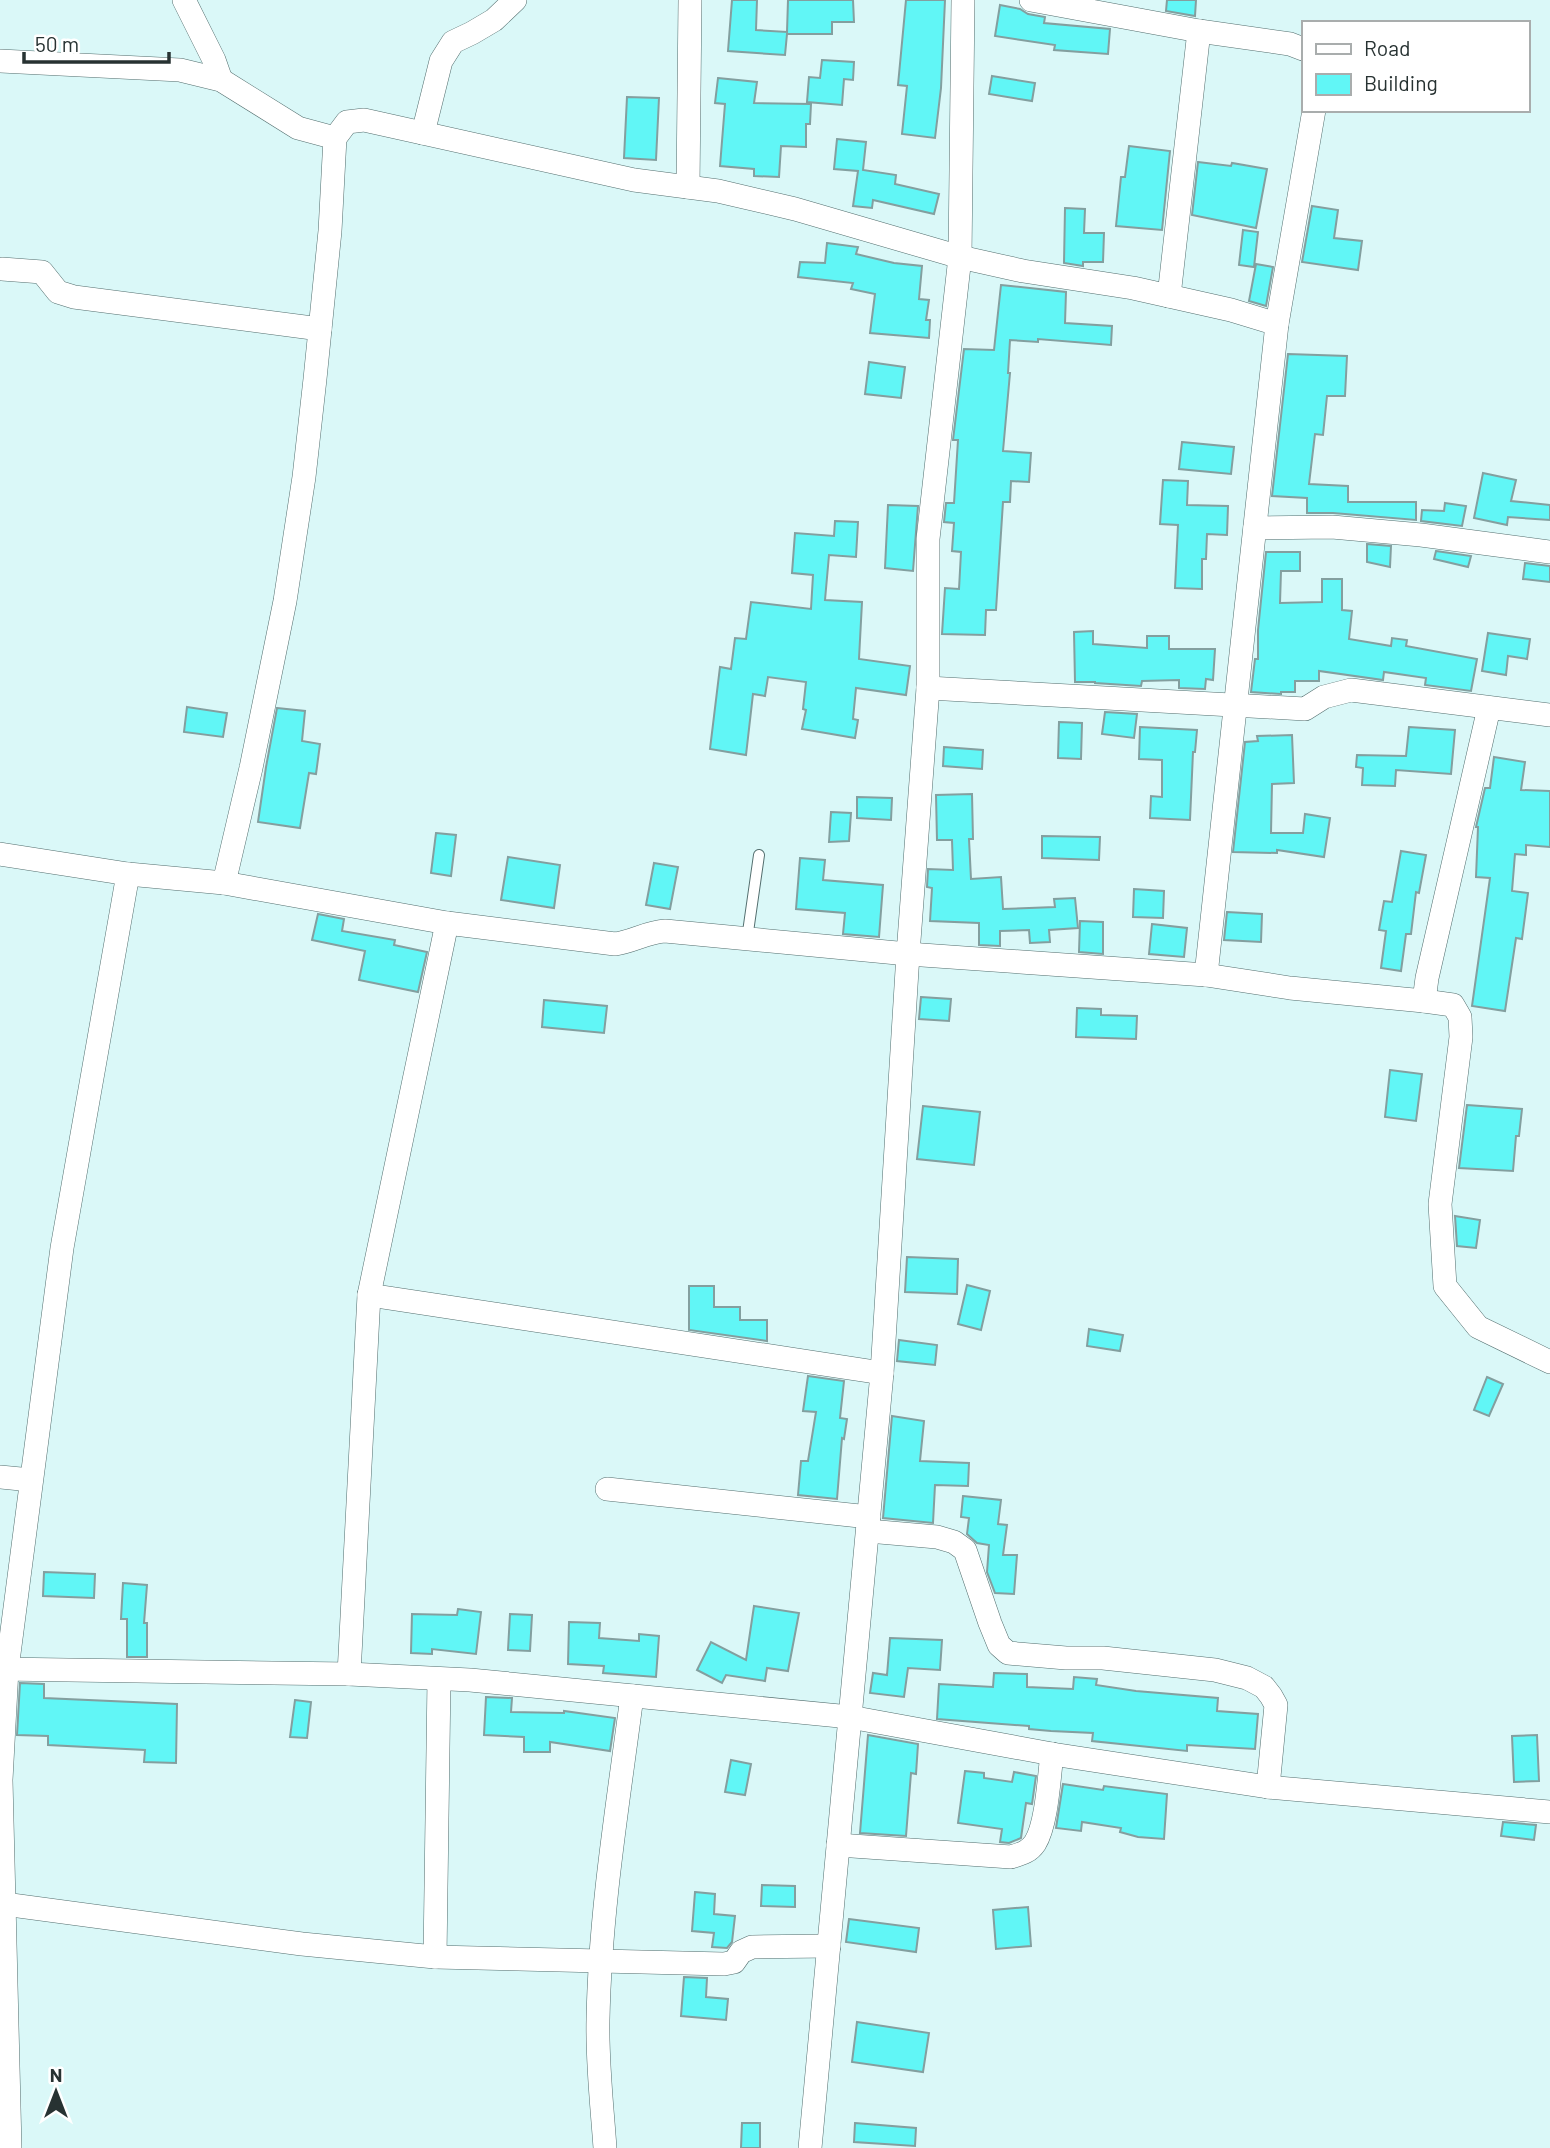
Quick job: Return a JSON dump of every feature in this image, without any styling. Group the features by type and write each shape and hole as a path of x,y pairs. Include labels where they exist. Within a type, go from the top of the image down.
{"street":[{"path":"184,0 221,80"},
{"path":"423,133 441,61 453,42 494,20 514,0"},
{"path":"688,187 690,0"},
{"path":"810,2148 882,1373 908,954 928,688 928,539 960,257 963,0"},
{"path":"1031,0 1199,31 1290,44 1302,49"},
{"path":"1169,296 1199,31"},
{"path":"0,61 180,70 221,80 298,128 335,138"},
{"path":"1206,975 1277,324 1314,112"},
{"path":"224,883 285,601 304,477 320,329 330,231 335,138 347,122 364,120 634,180 718,191 795,209 960,257 1023,271 1169,296 1277,324"},
{"path":"2,269 42,272 58,292 74,297 320,329"},
{"path":"1255,528 1332,527 1517,546 1550,552"},
{"path":"928,688 1305,709 1324,697 1351,690 1550,715"},
{"path":"1424,1001 1489,708"},
{"path":"0,853 128,874 224,883 447,923 615,944 665,931 908,954 1206,975 1290,988 1453,1006 1460,1017 1461,1037 1440,1204 1445,1286 1478,1327 1550,1362"},
{"path":"10,2148 1,1780 3,1669 62,1248 128,874"},
{"path":"349,1674 369,1295 447,923"},
{"path":"369,1295 882,1373"},
{"path":"0,1477 31,1480"},
{"path":"607,1489 868,1524 954,1542 965,1550 990,1623 999,1644 1008,1653 1103,1658 1215,1670 1247,1678 1264,1687 1276,1705 1268,1787"},
{"path":"3,1669 349,1674 470,1680 850,1717 1052,1754 1268,1787 1550,1812"},
{"path":"435,1957 439,1679"},
{"path":"605,2148 598,2061 601,1962 610,1855 632,1696"},
{"path":"838,1844 1011,1857 1020,1854 1029,1850 1042,1829 1052,1754"},
{"path":"4,1903 302,1944 435,1957 724,1964 734,1962 741,1952 752,1947 829,1947"}],"lane":[{"path":"747,939 759,855"}],"building":[{"path":"732,0 757,0 756,30 787,32 788,0 853,0 854,22 832,22 832,34 787,34 785,55 728,51"},
{"path":"906,0 945,0 941,88 935,138 902,134 907,86 898,85"},
{"path":"1167,0 1196,0 1195,16 1166,11"},
{"path":"1000,5 1045,17 1044,23 1110,29 1108,54 1054,50 1055,45 995,36"},
{"path":"822,60 854,62 853,80 844,79 842,105 807,102 809,77 820,78"},
{"path":"992,76 1035,83 1032,101 989,94"},
{"path":"718,78 757,82 754,103 811,104 810,124 806,124 806,147 781,146 779,177 754,176 754,169 720,166 725,104 715,103"},
{"path":"627,97 659,98 656,160 624,158"},
{"path":"837,139 866,142 863,170 896,175 895,184 939,194 934,214 873,200 872,208 853,206 858,171 834,169"},
{"path":"1129,146 1170,151 1162,230 1116,226 1121,177 1125,177"},
{"path":"1198,162 1231,166 1232,163 1267,169 1256,228 1192,215"},
{"path":"1312,206 1338,210 1334,238 1362,241 1358,270 1302,262"},
{"path":"1065,208 1085,209 1084,233 1104,233 1103,262 1083,262 1083,266 1064,263"},
{"path":"1243,230 1258,232 1254,267 1239,265"},
{"path":"827,243 858,247 856,254 922,266 919,299 929,300 926,320 930,320 929,338 870,333 875,294 851,289 853,283 798,277 800,262 825,263"},
{"path":"1256,264 1273,267 1266,306 1249,301"},
{"path":"1001,285 1066,292 1065,323 1112,326 1111,345 1038,339 1038,342 1010,340 1003,451 1031,453 1029,482 1011,481 1010,502 1003,502 996,610 986,610 985,635 942,634 945,588 959,589 961,552 952,551 954,523 944,522 946,503 954,503 958,440 953,440 964,349 994,350"},
{"path":"1288,354 1347,356 1345,396 1327,396 1323,435 1315,434 1309,484 1348,486 1348,502 1416,502 1416,520 1307,513 1307,498 1272,496"},
{"path":"869,362 905,367 901,398 865,394"},
{"path":"1182,442 1234,447 1231,474 1179,469"},
{"path":"1483,473 1516,480 1511,501 1550,505 1550,520 1508,517 1507,525 1474,518"},
{"path":"1163,480 1188,481 1187,505 1228,506 1227,535 1207,534 1206,559 1202,559 1202,589 1175,588 1178,525 1160,524"},
{"path":"1445,503 1466,506 1462,526 1421,521 1422,510 1444,511"},
{"path":"888,505 918,506 913,571 885,568"},
{"path":"835,521 858,522 856,557 829,555 825,600 862,602 859,659 910,666 906,695 856,688 853,719 858,720 855,738 802,729 806,710 803,709 806,682 768,677 765,696 753,694 746,755 710,749 720,667 731,669 735,638 746,639 751,602 811,609 813,575 792,573 795,533 834,536"},
{"path":"1367,544 1391,546 1390,567 1367,562"},
{"path":"1436,551 1471,556 1468,567 1434,559"},
{"path":"1266,552 1300,552 1300,571 1281,571 1280,603 1322,602 1322,579 1342,579 1342,610 1352,611 1349,639 1391,646 1392,638 1407,640 1406,646 1477,659 1471,691 1425,685 1426,678 1384,672 1383,680 1319,671 1319,681 1295,681 1295,692 1251,692 1255,659 1258,659 1258,630"},
{"path":"1525,563 1550,566 1550,582 1523,579"},
{"path":"1093,631 1093,644 1147,648 1147,636 1169,636 1169,649 1215,649 1213,680 1206,679 1205,689 1179,688 1179,680 1142,681 1141,686 1075,682 1074,632"},
{"path":"1488,633 1530,639 1527,659 1508,656 1506,675 1482,671"},
{"path":"187,707 227,713 223,737 184,732"},
{"path":"277,708 305,711 302,741 320,744 316,774 309,773 300,828 258,822"},
{"path":"1105,712 1137,714 1134,738 1102,734"},
{"path":"1059,722 1082,723 1081,759 1058,758"},
{"path":"1140,727 1197,730 1193,752 1190,820 1150,818 1151,796 1162,797 1162,760 1139,759"},
{"path":"1409,727 1455,730 1451,774 1396,770 1395,786 1362,785 1363,768 1356,767 1357,755 1406,756"},
{"path":"1292,735 1294,783 1272,784 1271,833 1303,833 1305,814 1330,818 1324,857 1277,850 1277,853 1233,852 1245,742 1258,741 1257,736"},
{"path":"944,747 983,750 982,769 943,766"},
{"path":"1494,757 1525,762 1521,790 1550,791 1550,847 1526,845 1526,855 1515,854 1512,891 1528,893 1522,939 1516,938 1505,1011 1472,1006 1490,878 1476,877 1476,827 1485,788 1490,788"},
{"path":"972,794 973,839 969,839 971,879 1001,877 1003,909 1055,907 1054,899 1075,898 1078,928 1049,930 1050,942 1030,943 1029,930 1000,931 1000,946 979,945 979,923 930,921 932,888 927,887 928,869 953,870 952,840 937,840 936,795"},
{"path":"857,797 892,798 891,820 857,818"},
{"path":"831,812 851,813 849,841 829,842"},
{"path":"436,833 456,835 451,876 431,873"},
{"path":"1042,836 1100,837 1099,860 1042,858"},
{"path":"1401,851 1426,855 1419,893 1416,892 1411,934 1406,934 1401,971 1381,968 1386,931 1379,930 1384,901 1392,902"},
{"path":"508,857 560,865 554,908 501,900"},
{"path":"800,858 825,860 823,880 883,885 879,937 843,934 845,913 796,909"},
{"path":"654,863 678,867 670,909 646,905"},
{"path":"1134,889 1164,891 1163,918 1133,917"},
{"path":"1227,912 1262,914 1261,942 1224,940"},
{"path":"318,914 344,919 342,931 395,940 394,945 427,952 418,992 359,980 365,951 312,940"},
{"path":"1080,921 1103,922 1103,954 1079,952"},
{"path":"1152,924 1187,928 1184,957 1149,954"},
{"path":"921,997 951,999 949,1021 919,1019"},
{"path":"544,1000 607,1006 604,1033 542,1027"},
{"path":"1077,1008 1101,1009 1101,1015 1137,1016 1136,1039 1076,1037"},
{"path":"1390,1070 1422,1074 1416,1121 1385,1117"},
{"path":"1467,1105 1522,1109 1513,1171 1459,1168"},
{"path":"923,1106 980,1112 974,1165 917,1159"},
{"path":"1455,1216 1480,1220 1476,1248 1457,1246"},
{"path":"907,1257 958,1259 957,1294 905,1292"},
{"path":"967,1285 990,1291 981,1330 958,1324"},
{"path":"689,1286 714,1286 714,1307 740,1307 740,1320 767,1320 767,1341 689,1330"},
{"path":"1089,1329 1123,1335 1120,1351 1087,1346"},
{"path":"899,1340 937,1345 935,1365 897,1361"},
{"path":"808,1376 844,1381 840,1418 847,1419 844,1439 842,1438 837,1499 798,1495 801,1461 808,1461 816,1412 803,1411"},
{"path":"1487,1377 1503,1384 1489,1416 1474,1410"},
{"path":"892,1416 924,1421 920,1461 969,1463 968,1486 935,1485 933,1523 883,1518"},
{"path":"963,1496 1001,1500 998,1524 1007,1525 1003,1555 1017,1555 1014,1594 995,1593 987,1572 989,1545 977,1543 967,1534 969,1518 961,1517"},
{"path":"44,1572 95,1574 94,1598 43,1596"},
{"path":"123,1583 147,1585 144,1623 147,1623 147,1657 127,1657 127,1619 121,1619"},
{"path":"754,1606 799,1613 788,1671 767,1668 765,1681 726,1675 722,1683 697,1670 711,1642 746,1660"},
{"path":"458,1609 481,1612 476,1654 432,1649 432,1654 411,1653 412,1614 457,1615"},
{"path":"510,1614 532,1615 530,1651 508,1650"},
{"path":"569,1622 600,1623 599,1638 639,1641 639,1634 659,1636 656,1677 603,1673 604,1666 568,1664"},
{"path":"890,1638 942,1640 940,1670 908,1668 904,1697 870,1693 873,1673 887,1675"},
{"path":"994,1673 1027,1674 1027,1687 1073,1689 1074,1677 1097,1679 1096,1685 1136,1691 1218,1698 1217,1711 1258,1714 1255,1749 1187,1745 1187,1751 1092,1741 1093,1733 937,1719 939,1684 993,1687"},
{"path":"20,1683 44,1684 44,1698 177,1704 176,1763 144,1762 145,1750 48,1745 48,1736 17,1735"},
{"path":"486,1697 512,1698 511,1712 564,1711 615,1718 610,1751 550,1742 550,1752 524,1752 524,1737 484,1735"},
{"path":"295,1700 311,1702 307,1738 290,1737"},
{"path":"868,1735 918,1744 916,1774 911,1773 906,1836 860,1833"},
{"path":"1537,1735 1539,1781 1514,1782 1512,1736"},
{"path":"731,1760 751,1764 745,1795 725,1792"},
{"path":"965,1771 984,1773 984,1778 1012,1782 1014,1772 1036,1776 1032,1804 1026,1803 1021,1838 1009,1843 1000,1842 1002,1829 958,1823"},
{"path":"1063,1784 1103,1790 1104,1786 1167,1794 1164,1839 1138,1837 1120,1832 1121,1828 1082,1822 1081,1831 1056,1828"},
{"path":"1503,1822 1536,1825 1534,1840 1501,1836"},
{"path":"762,1885 795,1886 795,1907 761,1906"},
{"path":"695,1892 715,1894 714,1914 735,1916 732,1942 727,1948 712,1947 714,1933 692,1931"},
{"path":"1028,1907 1031,1946 996,1949 993,1910"},
{"path":"849,1919 919,1928 916,1952 846,1942"},
{"path":"684,1977 707,1978 706,1997 728,1999 726,2020 681,2016"},
{"path":"857,2022 929,2033 923,2072 852,2062"},
{"path":"742,2123 760,2123 760,2148 741,2148"},
{"path":"855,2123 916,2128 915,2146 854,2142"}]}
